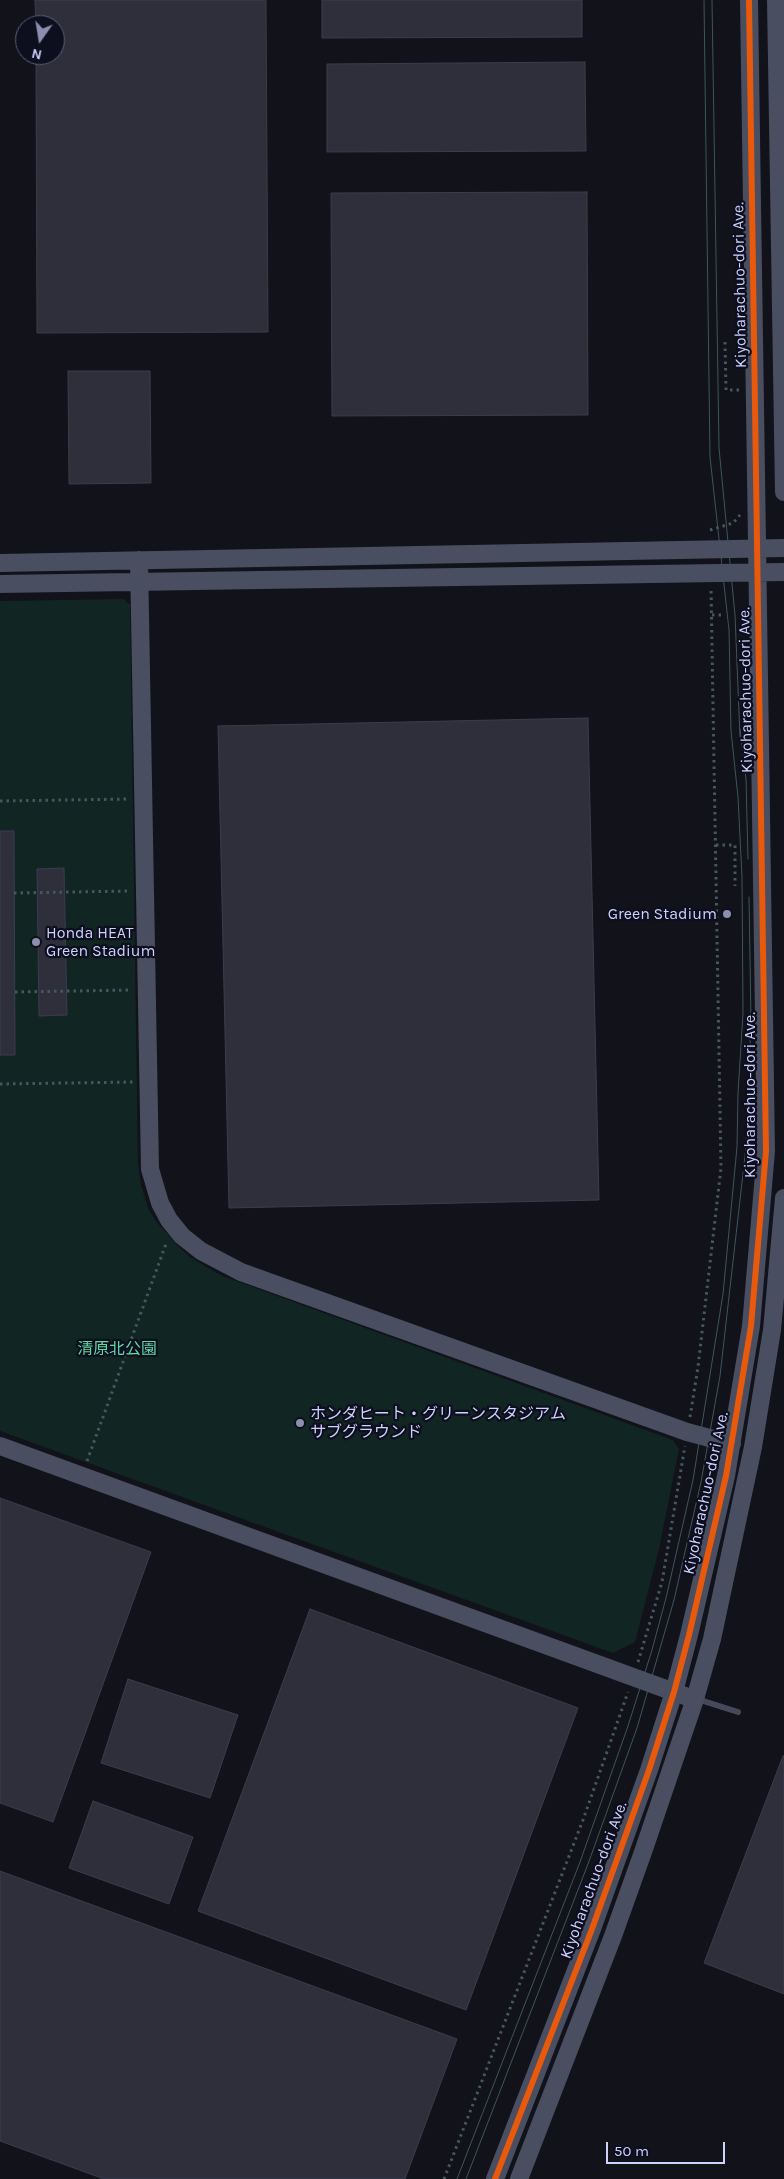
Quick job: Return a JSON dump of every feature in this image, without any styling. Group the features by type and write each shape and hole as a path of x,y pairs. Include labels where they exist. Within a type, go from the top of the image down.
{"street":[{"name":"Kiyoharachuo-dori Ave.","path":"495,2179 592,1929 649,1770 674,1692 689,1635 732,1444 751,1326 766,1151 749,0"},
{"path":"776,0 784,492"},
{"path":"0,563 784,548"},
{"path":"139,560 150,1169 160,1204 170,1220 182,1236 201,1251 241,1272 678,1428 732,1444"},
{"path":"0,584 784,572"},
{"path":"520,2179 613,1936 695,1699 714,1630 753,1446 772,1330 784,1198"},
{"path":"0,1446 695,1699"}],"lane":[{"path":"695,1699 738,1712"}],"path":[{"path":"725,342 726,390 742,390"},
{"path":"689,1419 698,1367 721,1168 711,588"},
{"path":"712,615 722,615"},
{"path":"0,801 135,799"},
{"path":"716,845 735,845 735,886"},
{"path":"14,894 136,891"},
{"path":"15,992 137,990"},
{"path":"0,1084 139,1082"},
{"path":"85,1466 170,1235"},
{"path":"444,2179 582,1820 645,1642 662,1582 685,1446"}],"green space":[{"name":"清原北公園","path":"124,599 130,605 138,1163 141,1185 149,1210 156,1221 190,1257 220,1275 673,1440 679,1449 659,1549 635,1642 613,1653 0,1431 0,601"}],"building":[{"path":"35,0 266,0 268,332 37,333 36,65 65,65 65,15 36,15"},
{"path":"322,0 582,0 582,37 322,38"},
{"path":"585,62 586,151 327,152 327,64"},
{"path":"587,192 588,415 332,416 331,193"},
{"path":"68,371 150,371 151,483 69,484"},
{"path":"588,718 599,1200 229,1208 218,726"},
{"path":"0,831 14,831 15,1055 0,1055"},
{"path":"64,868 67,1015 39,1016 37,869"},
{"path":"0,1498 151,1552 53,1822 0,1803"},
{"path":"310,1609 578,1708 466,2010 198,1911"},
{"path":"128,1679 238,1715 210,1798 101,1763"},
{"path":"784,1756 784,1994 704,1963"},
{"path":"93,1801 193,1837 169,1904 69,1868"},
{"path":"0,1871 457,2039 405,2179 104,2179 0,2141"}],"tram line":[{"path":"457,2179 580,1862 628,1726 652,1650 693,1480 723,1294 737,1147 743,1013 742,877 738,797 731,731 729,630 710,457 704,0"},
{"path":"712,0 719,448 735,615 740,737"},
{"path":"740,729 746,779 748,859"},
{"path":"466,2179 588,1864 637,1728 674,1600 701,1482 720,1376 746,1147 751,1021 749,897"}],"cycle path":[{"path":"495,2179 592,1929 649,1770 674,1692 726,1476 751,1326 766,1151 749,0"}],"place":[{"name":"Green Stadium","path":"727,914"},
{"name":"Honda HEAT Green Stadium","path":"36,942"},
{"name":"ホンダヒート・グリーンスタジアム サブグラウンド","path":"300,1423"}]}
